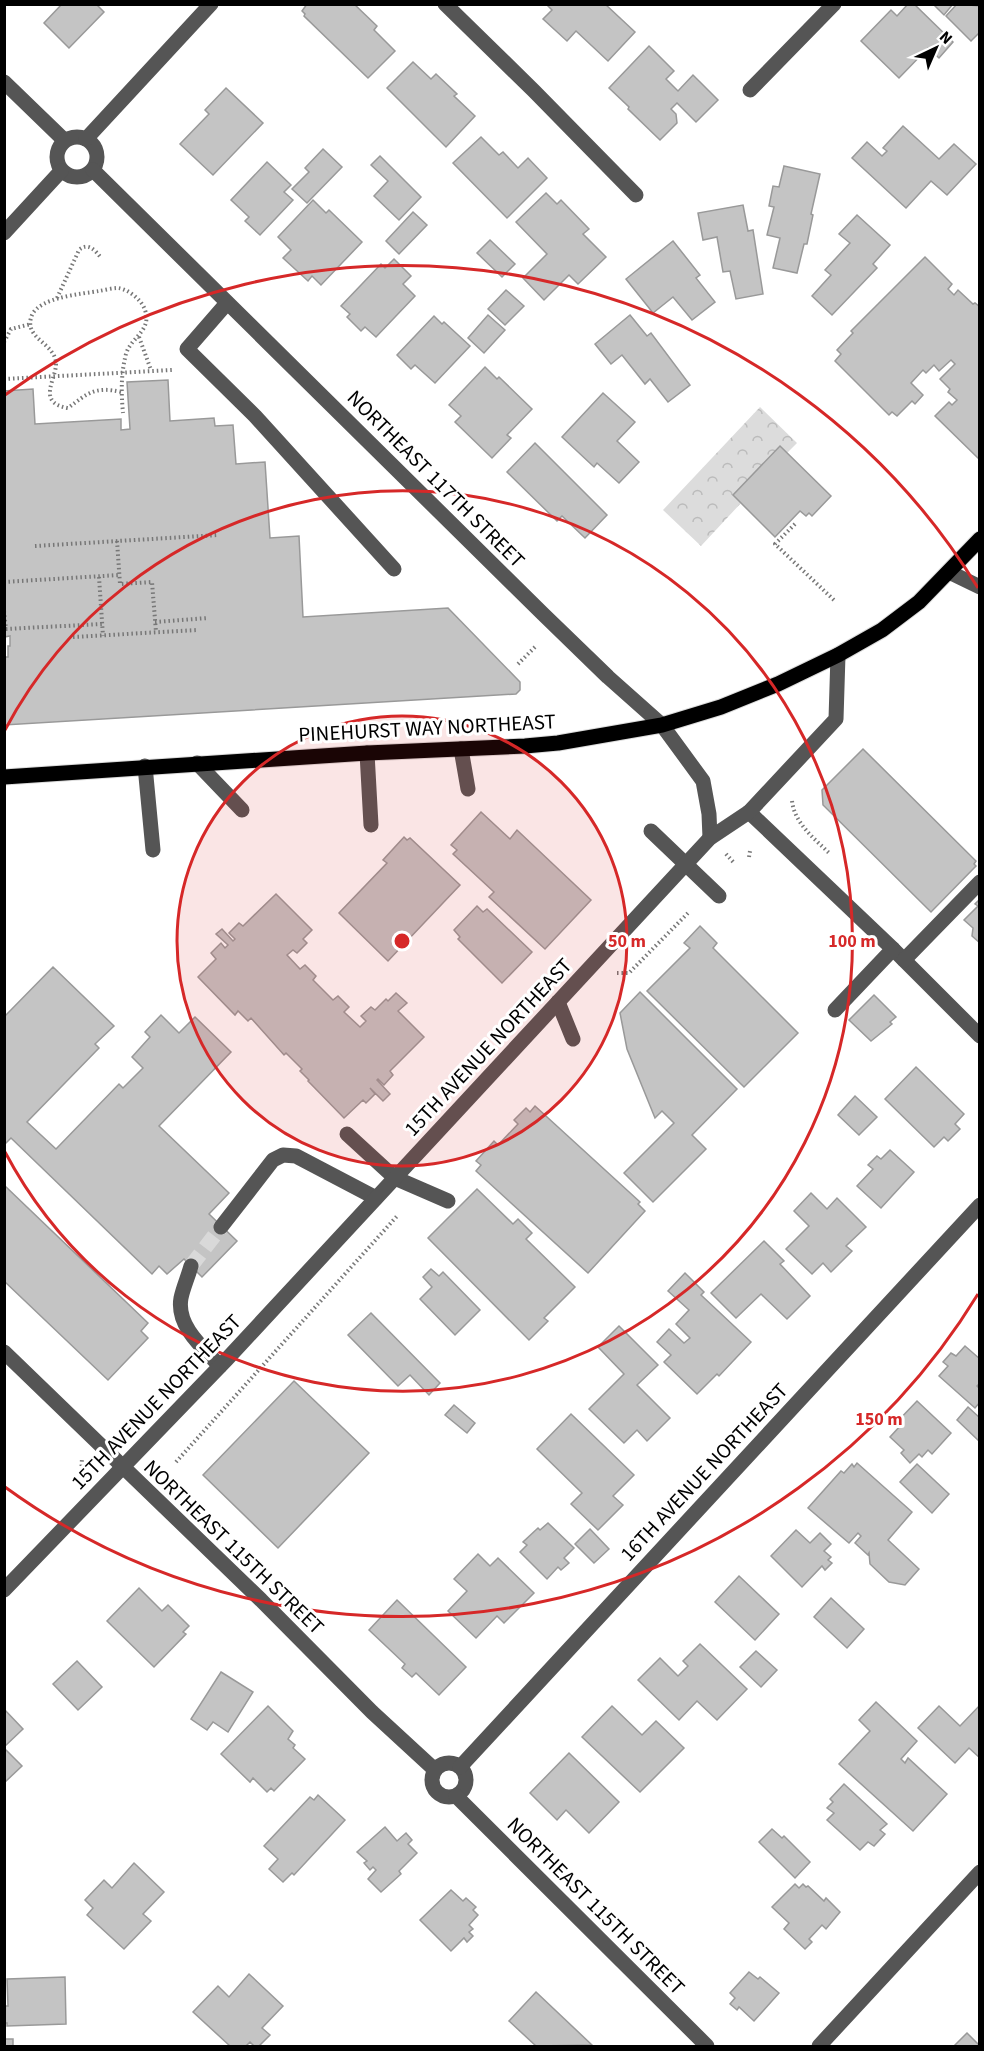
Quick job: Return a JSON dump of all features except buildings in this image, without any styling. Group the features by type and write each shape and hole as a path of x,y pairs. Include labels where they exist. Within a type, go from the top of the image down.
{"main road":[{"path":"838,655 882,630 919,602 980,539"},
{"name":"PINEHURST WAY NORTHEAST","path":"4,777 145,766 558,742 662,724 721,707 778,684 838,655"}],"street":[{"path":"86,139 211,4"},
{"path":"446,4 636,195"},
{"path":"750,90 834,4"},
{"path":"4,82 64,140"},
{"path":"77,136 86,139 94,146 97,160 93,170 85,176 71,177 61,171 57,164 57,151 64,140 77,136"},
{"name":"NORTHEAST 117TH STREET","path":"93,170 543,614 608,677 662,724 703,781 709,814 710,838"},
{"path":"4,233 61,171"},
{"path":"227,303 187,349 255,416 394,569"},
{"path":"949,572 980,587"},
{"name":"15TH AVENUE NORTHEAST","path":"4,1590 220,1366 710,838 749,812 836,718 838,655"},
{"path":"461,748 468,789"},
{"path":"367,753 371,825"},
{"path":"197,764 242,810"},
{"path":"145,766 153,850"},
{"path":"749,812 980,1036"},
{"path":"651,831 719,896"},
{"path":"835,1010 980,882"},
{"path":"558,1002 573,1039"},
{"path":"347,1134 394,1178 448,1201"},
{"path":"221,1227 273,1160 284,1155 296,1156 376,1198"},
{"name":"16TH AVENUE NORTHEAST","path":"460,1767 980,1204"},
{"path":"191,1266 181,1299 181,1318 196,1340 220,1366"},
{"name":"NORTHEAST 115TH STREET","path":"4,1352 261,1600 372,1712 435,1770"},
{"path":"449,1763 460,1767 464,1771 466,1782 464,1788 456,1796 445,1796 436,1791 432,1781 435,1770 449,1763"},
{"name":"NORTHEAST 115TH STREET","path":"456,1796 707,2046"},
{"path":"819,2046 980,1872"}],"path":[{"path":"57,299 79,250 83,246 89,246 101,258"},
{"path":"121,392 104,388 92,391 68,408 60,407 54,401 49,386 54,376 56,363 54,355 48,346 35,336 31,324 32,315 37,308 57,299 118,288 134,295 145,309 146,322 139,337 131,343 127,352 122,372 123,412"},
{"path":"4,342 11,329 31,324"},
{"path":"139,337 152,371"},
{"path":"4,379 171,370"},
{"path":"795,524 775,544 835,601"},
{"path":"35,546 218,535"},
{"path":"117,541 120,584 152,582 156,632"},
{"path":"4,582 119,575"},
{"path":"99,576 103,636"},
{"path":"4,611 6,629 102,624"},
{"path":"155,622 208,618"},
{"path":"73,637 197,630"},
{"path":"518,664 536,646"},
{"path":"792,801 801,826 833,857"},
{"path":"749,857 750,851"},
{"path":"726,854 735,864"},
{"path":"613,973 629,973 688,913"},
{"path":"176,1462 398,1215"}],"green space":[{"path":"760,407 797,443 787,453 780,446 733,495 741,503 701,546 663,510"}],"tunnel":[{"path":"191,1266 221,1227"}]}
